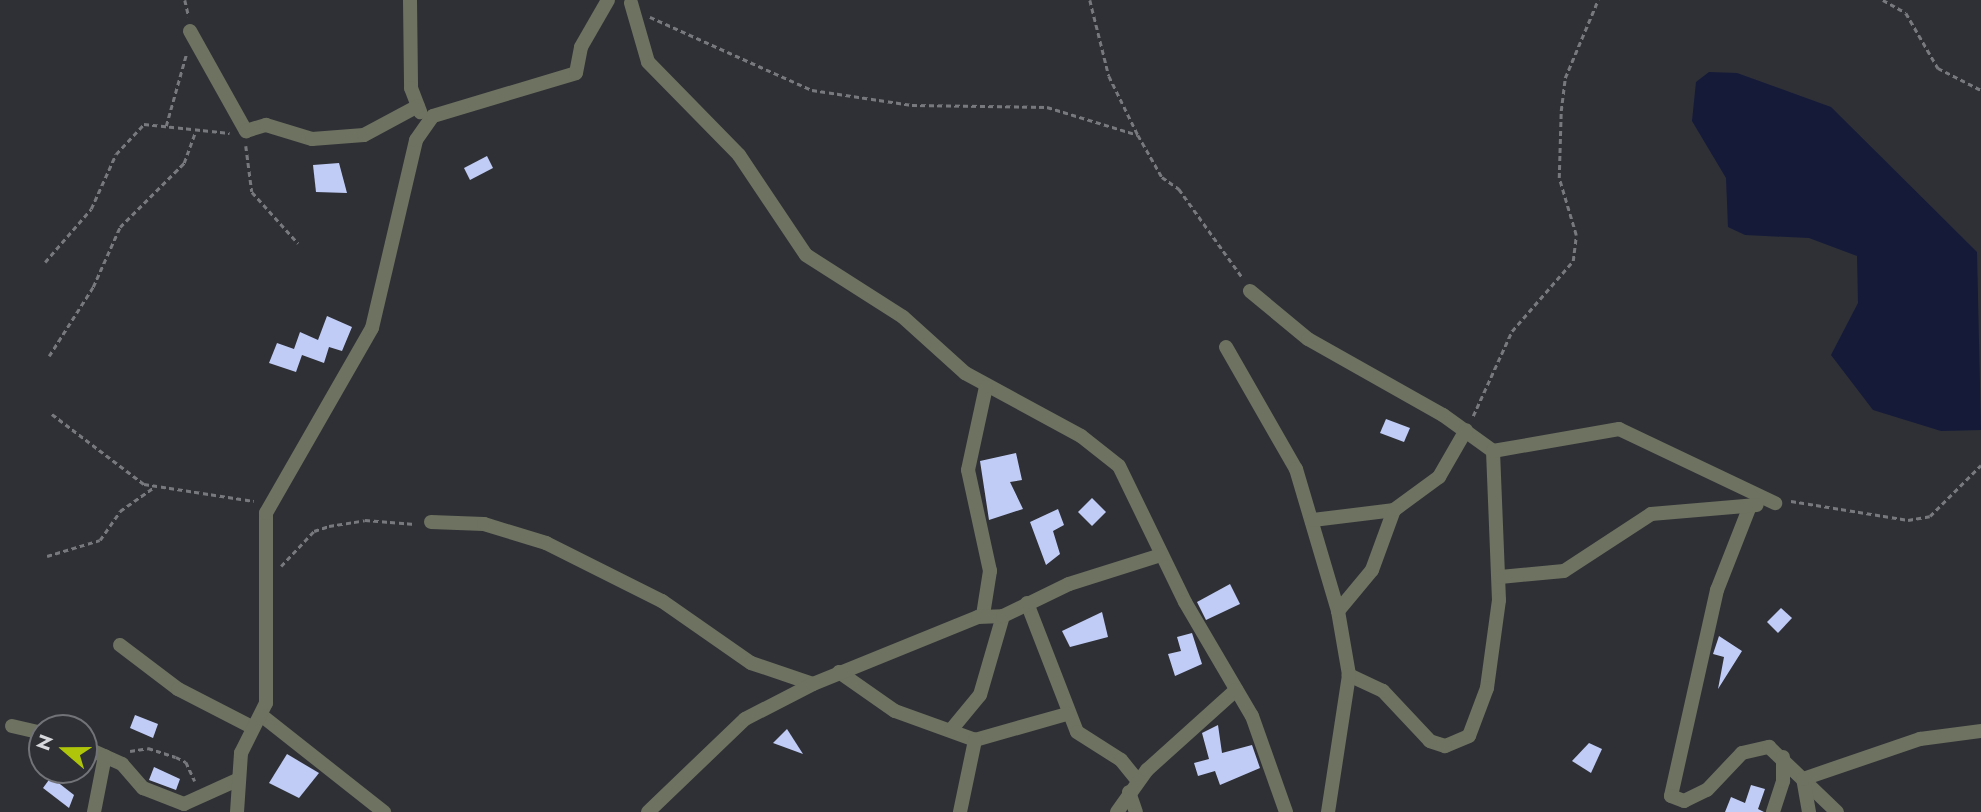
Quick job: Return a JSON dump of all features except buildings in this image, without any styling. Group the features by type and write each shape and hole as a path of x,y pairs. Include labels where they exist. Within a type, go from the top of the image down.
{"street":[{"path":"410,0 411,88 425,124"},
{"path":"237,812 237,780 256,721 267,582 264,522 372,328 411,155 425,124 433,116 576,73 581,47 608,0"},
{"path":"631,3 648,62 739,155 806,255 903,317 986,387 1105,452 1126,478 1161,555 1266,748 1286,812"},
{"path":"190,31 246,131 266,125 312,139 364,135 418,106"},
{"path":"1250,291 1308,339 1466,430 1493,451 1619,429 1775,503"},
{"path":"1226,347 1296,469 1338,611 1349,675 1328,812"},
{"path":"982,615 990,571 968,470 986,387"},
{"path":"1313,520 1394,510 1439,477 1466,430"},
{"path":"1349,675 1383,691 1430,741 1458,743 1469,736 1483,705 1500,577 1493,451"},
{"path":"1500,577 1564,572 1651,514 1775,503"},
{"path":"1750,506 1717,590 1671,796 1684,801 1707,790 1751,748 1769,747 1783,757 1838,812"},
{"path":"1338,611 1372,570 1394,510"},
{"path":"430,522 484,524 546,543 662,601 751,663 813,684"},
{"path":"649,812 745,719 813,684 982,615 1003,616 1027,603 1161,555"},
{"path":"1027,603 1067,714 1086,740 1121,760 1134,786 1136,812"},
{"path":"951,730 980,695 1003,616"},
{"path":"120,645 178,689 256,721 384,812"},
{"path":"839,672 895,711 975,740 1067,714"},
{"path":"1117,812 1134,786 1236,690"},
{"path":"12,726 28,730"},
{"path":"1804,779 1920,739 1981,731"},
{"path":"960,812 975,740"},
{"path":"98,753 143,788 176,802 196,802 237,780"},
{"path":"94,812 105,756"},
{"path":"1773,812 1783,781 1783,757"},
{"path":"1804,779 1809,812"}],"path":[{"path":"166,125 190,31 185,0"},
{"path":"1090,0 1110,76 1138,135 1250,291"},
{"path":"1466,430 1499,370 1512,331 1573,261 1576,235 1559,178 1561,111 1565,78 1598,0"},
{"path":"1883,0 1906,13 1938,68 1981,90"},
{"path":"631,3 812,90 912,105 1047,107 1138,135"},
{"path":"45,262 91,209 130,137 144,124 166,125 195,133 246,131 252,191 298,243"},
{"path":"49,356 93,286 120,227 184,163 195,133"},
{"path":"52,414 153,488 209,490 273,510"},
{"path":"1775,503 1801,500 1909,520 1930,516 1981,465"},
{"path":"47,556 100,540 120,511 153,488"},
{"path":"267,582 314,531 365,520 430,522"},
{"path":"105,756 148,748 186,762 196,802"}],"water":[{"path":"1709,72 1737,73 1831,107 1977,252 1981,430 1941,431 1873,410 1831,355 1858,303 1857,256 1809,238 1745,235 1728,227 1726,178 1692,121 1696,82"}]}
